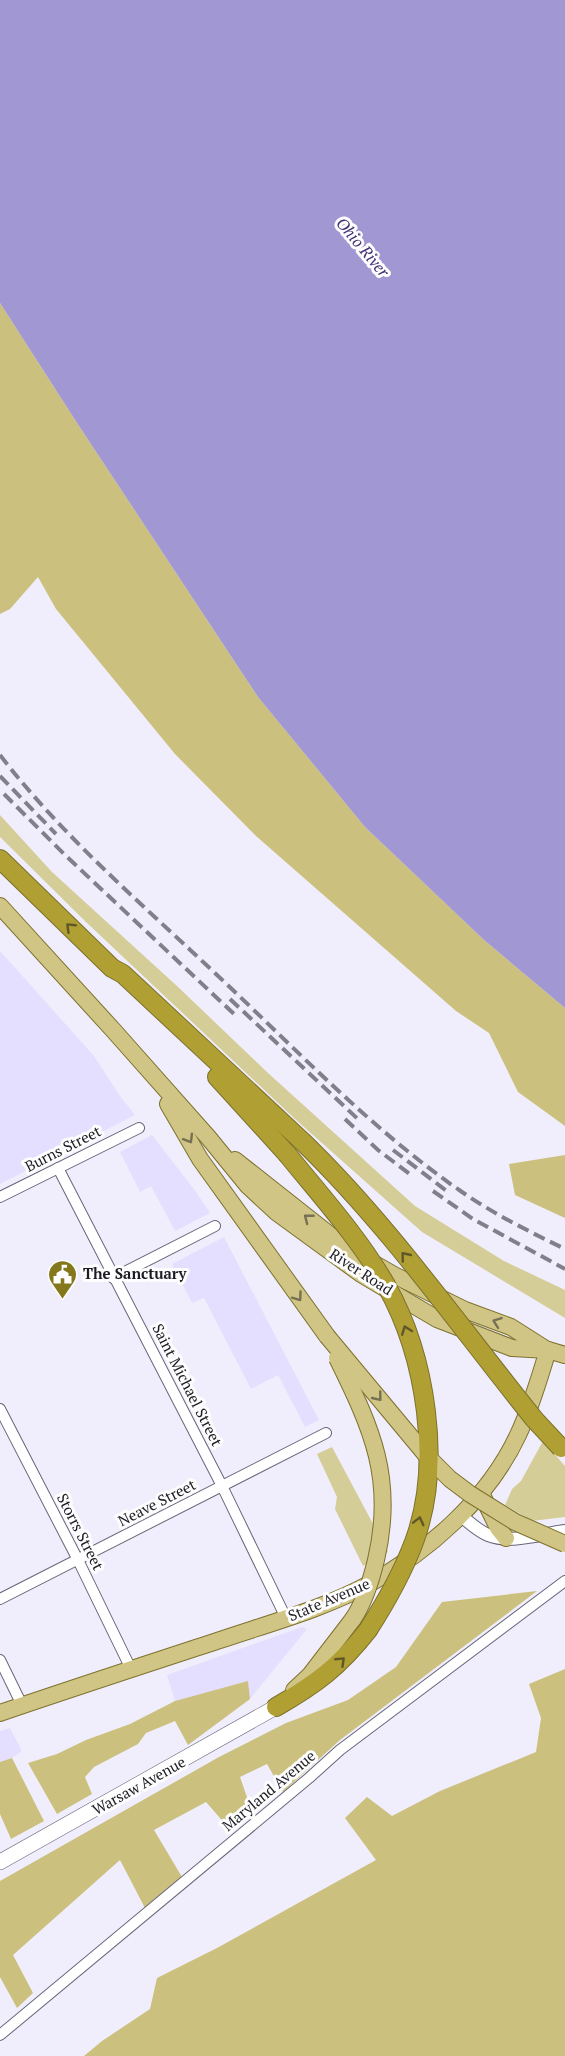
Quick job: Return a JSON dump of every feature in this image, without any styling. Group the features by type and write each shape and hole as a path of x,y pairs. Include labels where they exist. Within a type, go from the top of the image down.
{"highway":[{"path":"0,859 112,968 123,975 336,1174 373,1216 535,1420 563,1450"},
{"path":"112,968 116,978 130,993 213,1073 287,1154 349,1230 386,1285 412,1344 425,1400 429,1450 422,1511 415,1540 388,1599 361,1625 337,1665 311,1687 276,1707"}],"main road":[{"name":"River Road","path":"0,906 208,1137 259,1198 361,1274 437,1319 512,1348 548,1350 565,1355"},
{"path":"148,1071 200,1159 327,1336 420,1449 450,1479 515,1522 565,1544"},
{"path":"327,1336 360,1403 371,1431 382,1473 384,1497 380,1542 361,1625"},
{"name":"State Avenue","path":"0,1713 286,1618 369,1585 405,1562 460,1515 503,1461 532,1404 548,1350"},
{"path":"480,1492 498,1528 506,1538"},
{"name":"Warsaw Avenue","path":"0,1862 276,1707"}],"street":[{"name":"Burns Street","path":"0,1197 139,1128"},
{"name":"Saint Michael Street","path":"58,1168 222,1486 286,1618"},
{"path":"113,1278 214,1226"},
{"name":"Storrs Street","path":"0,1409 131,1669"},
{"name":"Neave Street","path":"0,1599 326,1433"},
{"path":"460,1515 487,1535 506,1538 565,1531"},
{"name":"Maryland Avenue","path":"0,2035 340,1750 565,1581"},
{"path":"0,1660 22,1705"}],"shaded area":[{"path":"0,303 258,697 365,827 484,940 565,1008 565,1126 518,1092 489,1033 456,1011 256,836 175,754 56,609 38,577 10,609 0,614"},
{"path":"0,815 52,872 415,1206 504,1261 565,1290 565,1318 422,1232 295,1119 86,922 0,837"},
{"path":"0,951 94,1056 135,1115 0,1184"},
{"path":"152,1135 210,1213 175,1231 151,1186 140,1192 120,1152"},
{"path":"565,1155 565,1218 515,1195 509,1164"},
{"path":"224,1237 319,1420 305,1427 278,1375 251,1389 204,1298 192,1303 172,1264"},
{"path":"543,1441 565,1466 565,1517 532,1521 505,1505 512,1489 521,1481"},
{"path":"332,1447 388,1552 363,1566 335,1509 337,1497 317,1454"},
{"path":"537,1591 340,1740 283,1792 267,1764 240,1777 250,1806 227,1826 206,1802 154,1830 182,1877 145,1908 120,1860 13,1955 33,1993 17,2008 0,1977 0,1881 219,1757 286,1723 348,1700 396,1667 442,1602"},
{"path":"302,1627 307,1629 250,1699 248,1682 175,1701 167,1675"},
{"path":"565,1669 565,2056 84,2056 150,2009 157,1978 217,1948 376,1860 345,1818 367,1797 392,1816 440,1791 536,1752 541,1718 529,1684"},
{"path":"248,1681 250,1699 188,1745 175,1721 146,1733 138,1744 94,1767 85,1777 92,1794 57,1814 28,1763 57,1754 86,1740 130,1724 175,1701"},
{"path":"10,1728 22,1751 0,1762 0,1731"},
{"path":"12,1758 44,1821 11,1839 0,1814 0,1762"}],"water":[{"name":"Ohio River","path":"0,0 565,0 565,1008 484,940 365,827 258,697 0,303"}],"railway":[{"path":"0,755 50,814 104,869 366,1116 462,1192 499,1215 565,1249"},
{"path":"0,776 56,834"},
{"path":"4,794 65,855 234,1014"},
{"path":"230,999 361,1122"},
{"path":"345,1119 378,1150 411,1175"},
{"path":"393,1150 448,1192"},
{"path":"433,1191 473,1219 565,1269"}],"place":[{"name":"The Sanctuary","path":"62,1300"}]}
